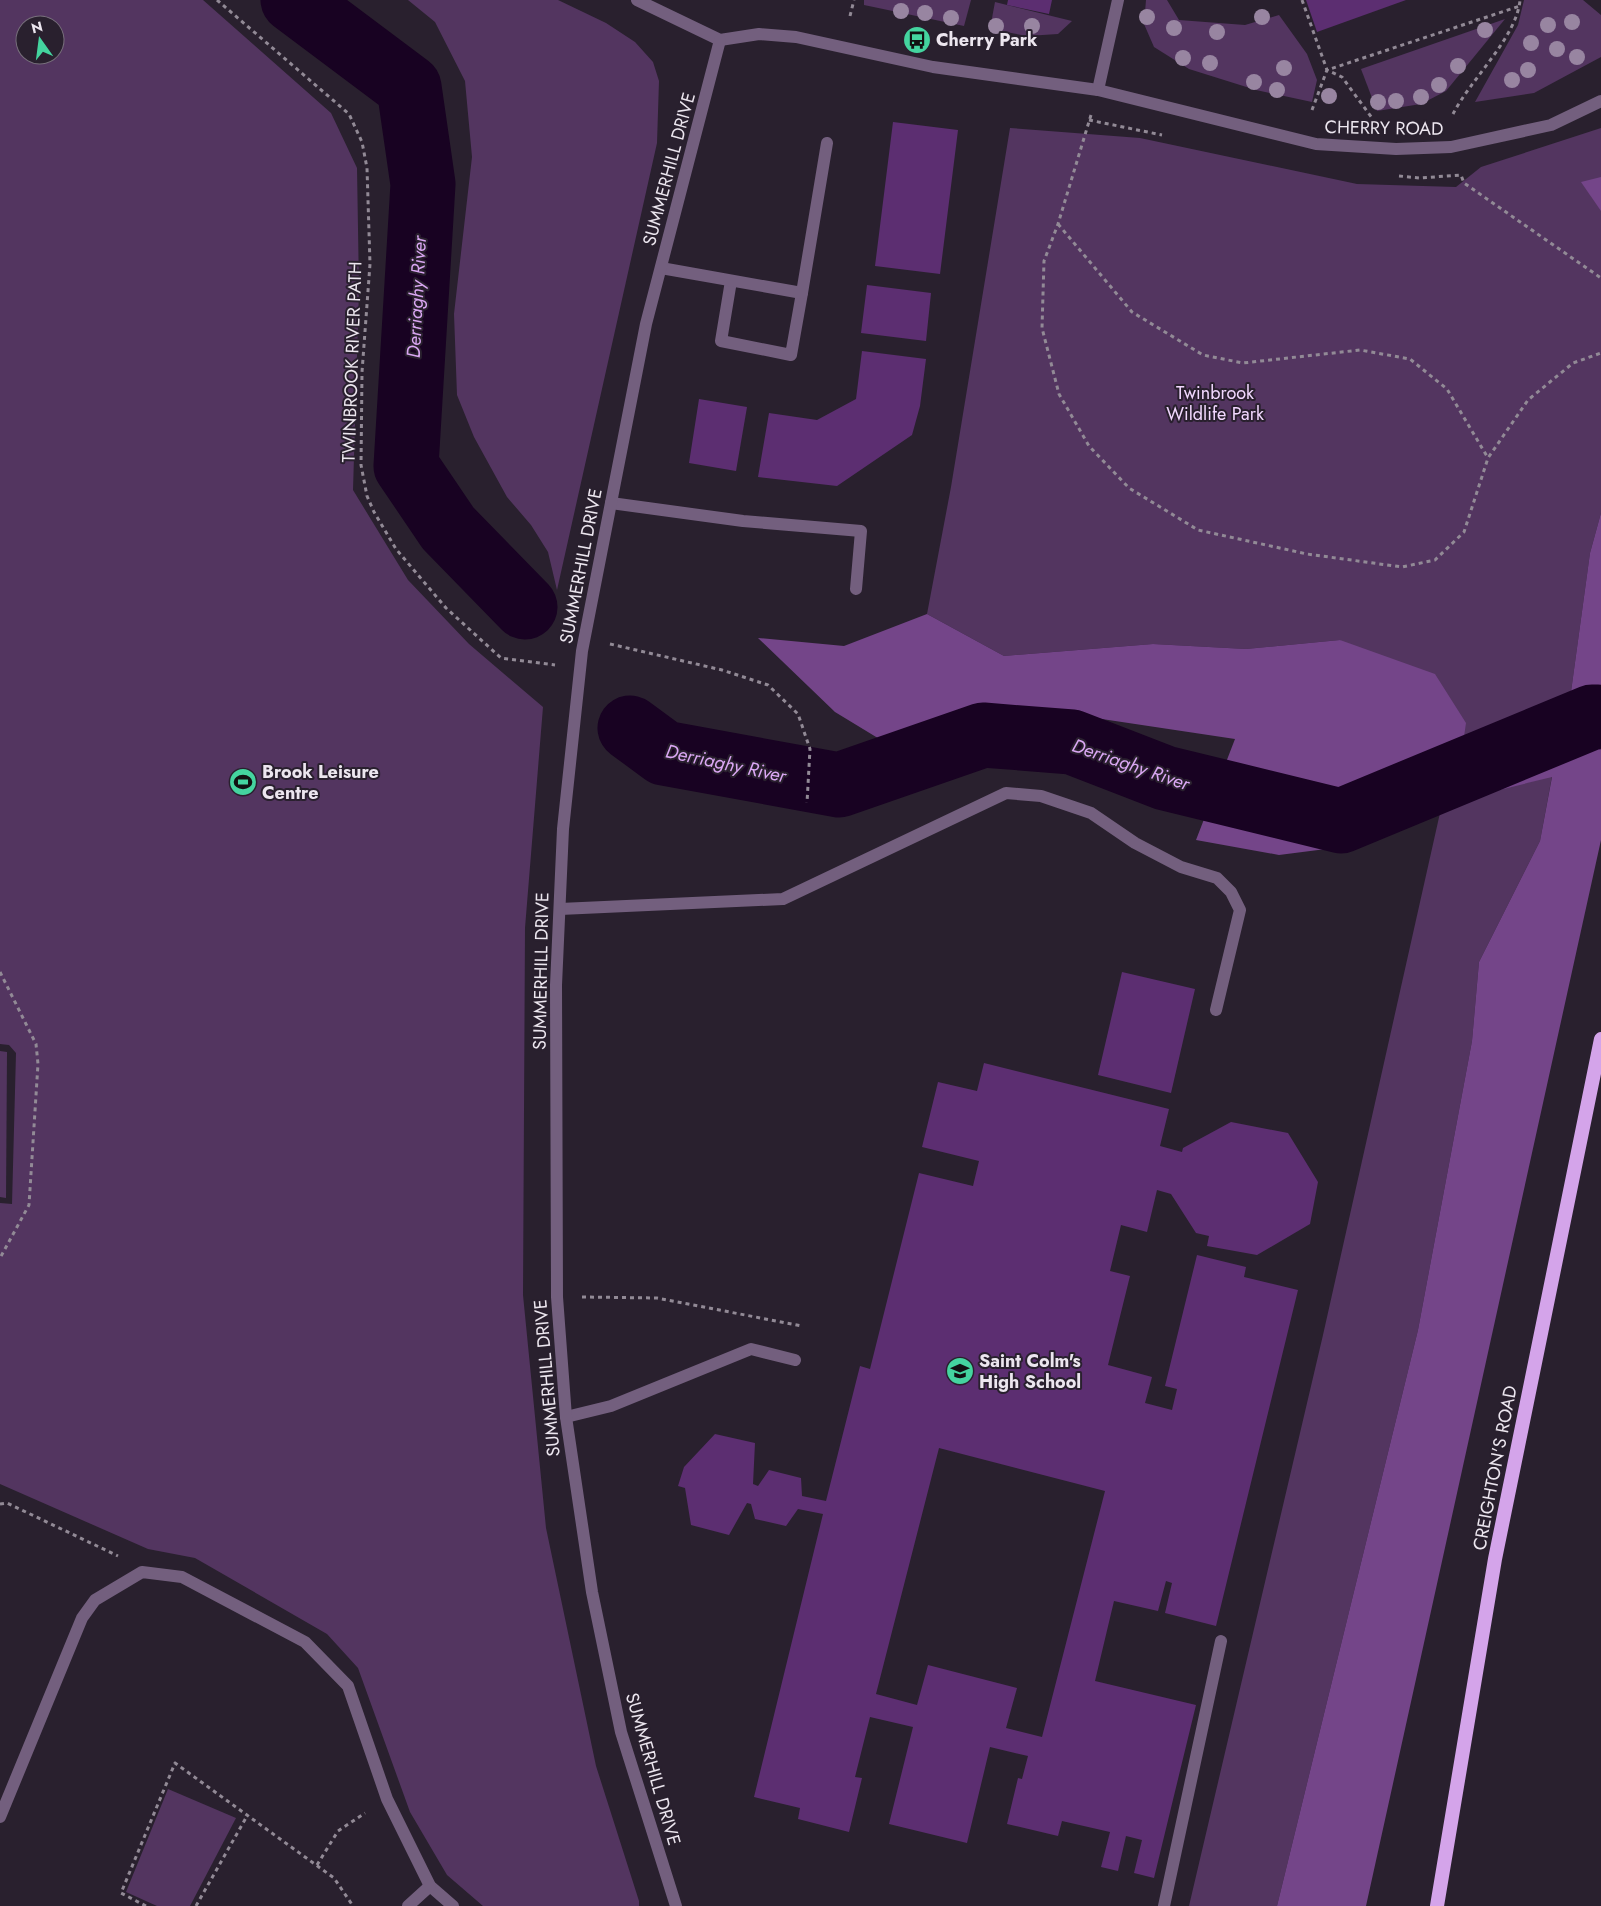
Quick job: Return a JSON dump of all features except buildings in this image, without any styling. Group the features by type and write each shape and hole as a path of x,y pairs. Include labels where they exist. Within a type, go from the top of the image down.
{"highway":[{"name":"CREIGHTON'S ROAD","path":"1437,1906 1495,1558 1601,1038"}],"street":[{"path":"637,0 720,40"},
{"path":"1098,90 1118,0"},
{"name":"CHERRY ROAD","path":"720,40 758,34 796,37 933,68 1098,90 1316,144 1396,149 1451,147 1484,141 1551,124 1601,101"},
{"name":"SUMMERHILL DRIVE","path":"676,1906 621,1732 592,1592 566,1416 557,1297 556,985 563,829 584,640 646,324 720,40"},
{"path":"731,281 721,341 791,355 827,143"},
{"path":"661,268 802,293"},
{"path":"611,503 742,521 861,531 856,589"},
{"path":"560,909 783,899 1006,793 1041,796 1091,813 1142,847 1181,867 1217,878 1232,892 1240,910 1216,1010"},
{"path":"566,1416 611,1406 751,1349 795,1360"},
{"path":"0,1817 82,1618 95,1600 142,1572 182,1577 305,1642 348,1686 387,1799 430,1886 453,1906"},
{"path":"1164,1906 1221,1641"},
{"path":"408,1906 430,1886"}],"path":[{"name":"TWINBROOK RIVER PATH","path":"217,0 349,114 362,142 367,168 370,264 362,372 361,465 367,496 374,512 396,549 446,608 501,658 580,669"},
{"path":"850,16 854,0"},
{"path":"1302,0 1327,70 1312,110"},
{"path":"1453,114 1461,98 1503,43 1520,6 1520,0"},
{"path":"1327,70 1520,6"},
{"path":"1327,70 1342,77 1372,118"},
{"path":"1098,90 1058,224 1044,261 1042,328 1059,394 1089,446 1129,488 1198,530 1308,554 1402,567 1435,560 1464,532 1488,458 1528,400 1573,363 1601,353"},
{"path":"1089,120 1167,136"},
{"path":"1390,176 1420,178 1461,174 1464,182 1601,278"},
{"path":"1058,224 1132,312 1203,354 1243,363 1360,350 1410,359 1447,389 1488,458"},
{"path":"584,640 722,670 768,685 798,714 810,749 807,803"},
{"path":"0,972 36,1044 38,1064 29,1205 0,1258"},
{"path":"557,1297 657,1298 802,1326"},
{"path":"0,1504 7,1503 108,1549 142,1572"},
{"path":"146,1906 120,1893 175,1764 334,1878 353,1906"},
{"path":"317,1865 338,1832 387,1799"},
{"path":"196,1906 247,1816"}],"green space":[{"name":"Brook Leisure Centre","path":"0,0 203,0 331,113 357,168 359,289 353,490 408,580 469,644 543,707 525,928 523,1295 546,1528 596,1766 639,1906 483,1906 447,1875 410,1812 358,1668 327,1634 195,1558 148,1549 0,1484 0,1203 12,1204 16,1053 9,1045 0,1044"},
{"path":"408,0 558,0 606,23 635,42 653,62 659,81 657,143 557,590 548,552 531,525 507,497 474,437 457,395 454,314 472,157 465,81 435,22"},
{"path":"864,0 971,0 964,26 864,5"},
{"path":"1146,0 1167,0 1179,20 1245,25 1279,15 1307,54 1317,80 1312,102 1256,90 1189,69 1154,47 1144,24"},
{"path":"1524,0 1583,0 1601,15 1601,57 1534,93 1475,102 1518,25"},
{"path":"995,2 1072,21 1058,34 1027,36 990,29"},
{"path":"1505,19 1446,91 1421,104 1377,111 1361,69"},
{"name":"Twinbrook Wildlife Park","path":"1010,128 1140,138 1357,184 1456,187 1481,167 1601,128 1601,513 1590,553 1567,721 1459,764 1340,640 1246,649 1153,644 1004,656 927,614 951,487"},
{"path":"1552,776 1540,841 1479,962 1472,1041 1418,1330 1277,1906 1189,1906 1323,1335 1442,804"},
{"path":"0,1051 7,1052 6,1198 0,1197"},
{"path":"168,1789 236,1818 190,1906 157,1906 126,1892"}],"shaded area":[{"path":"1601,177 1601,211 1581,182"},
{"path":"1601,513 1601,840 1366,1906 1277,1906 1418,1330 1472,1041 1479,962 1540,841 1552,777 1442,804 1365,844 1279,855 1196,840 1235,739 1022,707 949,720 886,743 835,712 758,638 844,646 927,614 1004,656 1153,644 1246,649 1340,640 1435,674 1466,723 1460,764 1567,721 1590,553"}],"waterway":[{"name":"Derriaghy River","path":"293,0 409,87 423,184 406,466 448,528 525,607"},
{"name":"Derriaghy River","path":"630,728 664,753 839,785 983,735 1072,742 1165,778 1341,821 1592,717 1598,717"}],"place":[{"name":"Cherry Park","path":"917,40"},
{"name":"Brook Leisure Centre","path":"243,782"},
{"name":"Saint Colm's High School","path":"960,1371"}]}
